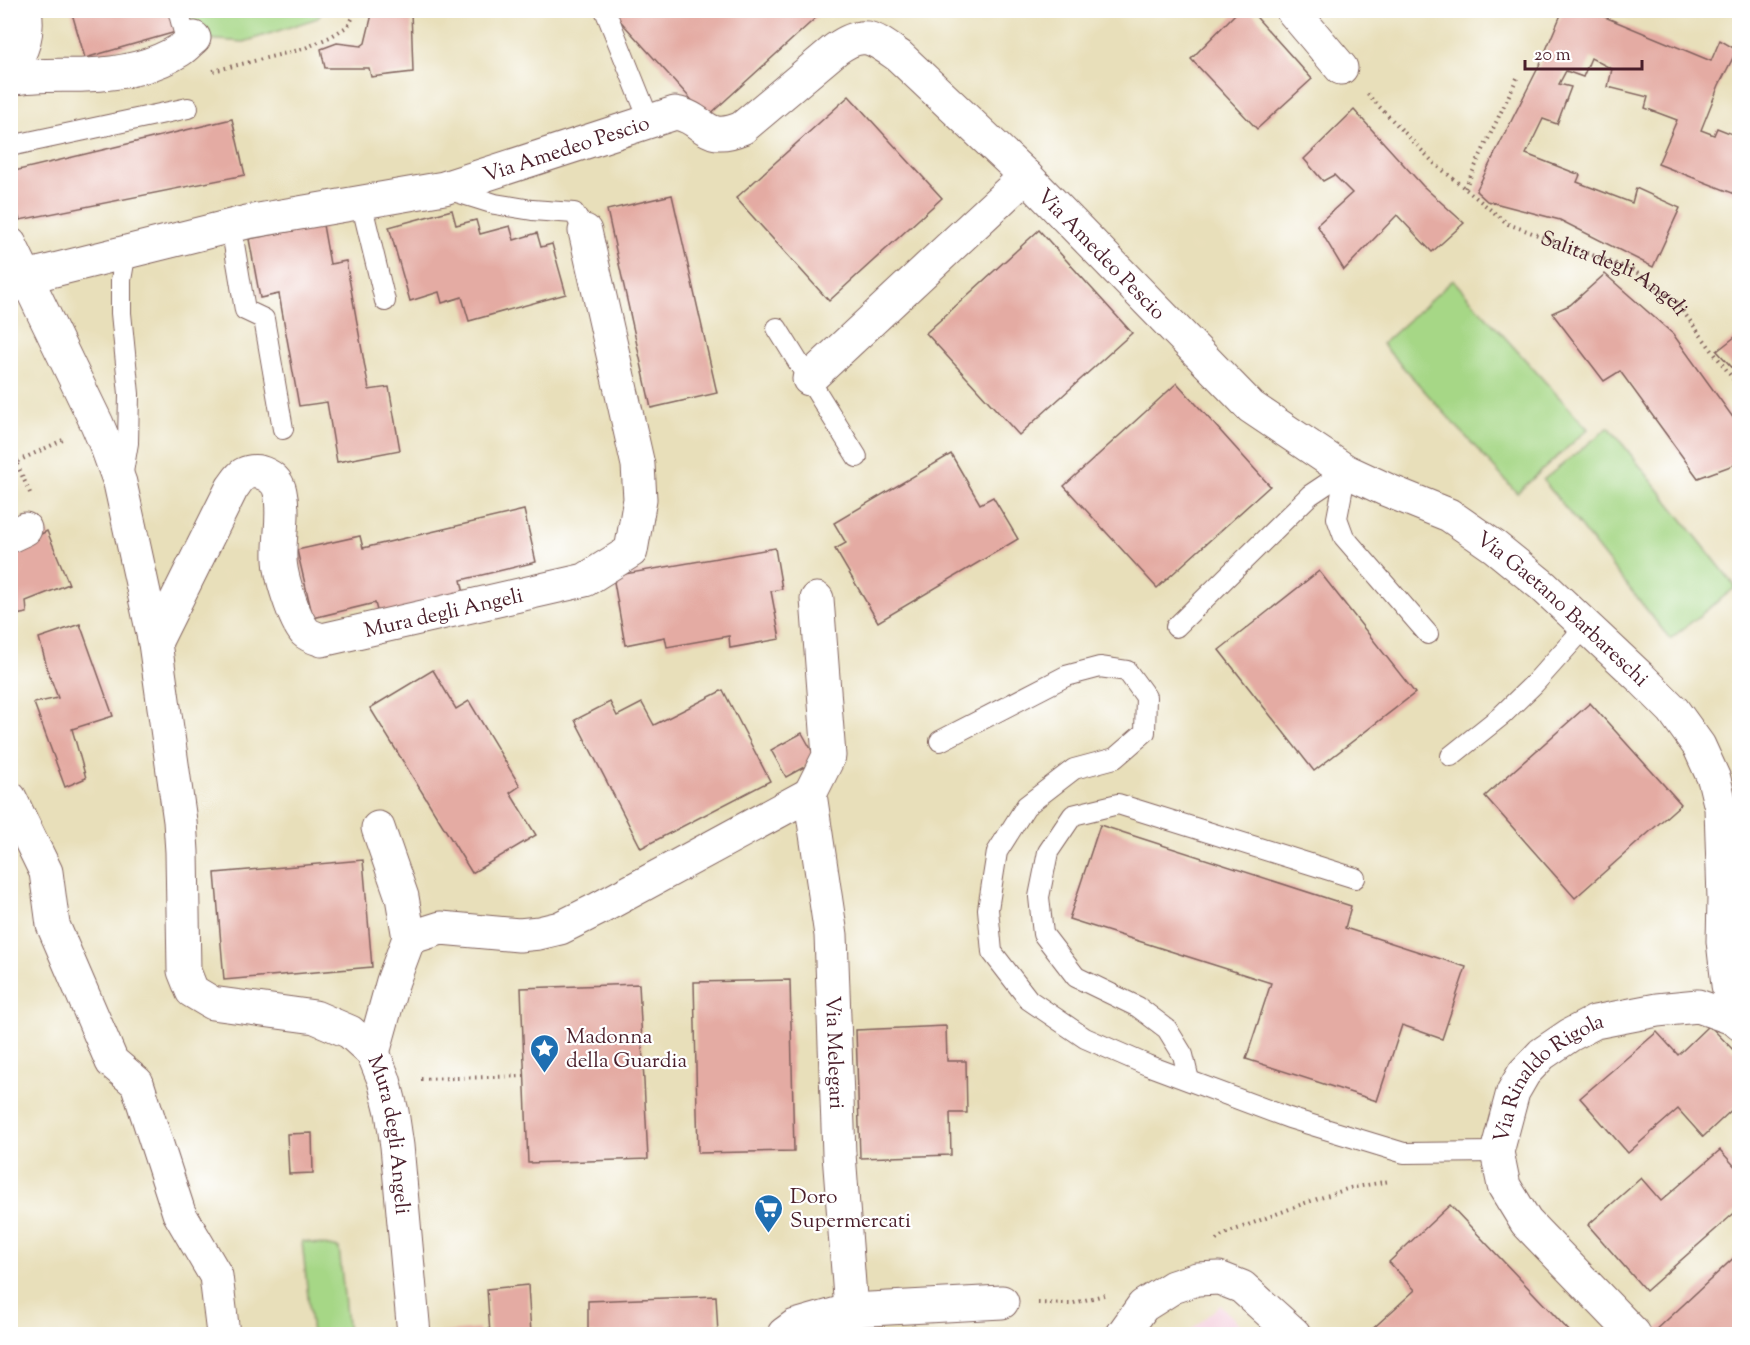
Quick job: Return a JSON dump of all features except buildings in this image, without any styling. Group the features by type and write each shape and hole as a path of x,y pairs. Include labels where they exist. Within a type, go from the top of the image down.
{"street":[{"path":"10,70 27,37 25,10"},
{"path":"1292,10 1341,68"},
{"path":"10,79 46,74 86,75 125,71 153,64 181,50 186,31"},
{"name":"Via Amedeo Pescio","path":"26,277 231,226 444,188 675,113 686,115 705,129 718,134 730,133 742,128 849,39 863,37 881,44 899,56 1026,176 1177,332"},
{"name":"Via Amedeo Pescio","path":"809,379 1026,176"},
{"name":"Mura degli Angeli","path":"155,643 232,488 242,475 254,471 270,476 280,489 282,505 280,560 285,581 297,621 307,634 322,640 585,580 631,551 640,499 638,465 585,231"},
{"name":"Mura degli Angeli","path":"10,244 97,424 120,483 155,643 182,842 184,971 192,992 212,1003 315,1017 350,1032 378,1066 392,1112 397,1146 414,1335"},
{"name":"Via Gaetano Barbareschi","path":"1177,332 1251,407 1346,471 1449,515 1496,547 1543,586 1673,710 1699,746 1714,779 1721,808 1724,941 1728,985 1737,1021"},
{"path":"409,938 441,928 519,935 560,928 810,794 829,756 817,598"},
{"name":"Via Melegari","path":"810,794 831,935 839,1155 850,1310"},
{"path":"10,798 46,872 53,925 112,1062 137,1083 179,1213 216,1276 223,1335"},
{"path":"378,828 402,897 409,938 393,981 378,1066"},
{"name":"Via Rinaldo Rigola","path":"1634,1335 1527,1222 1504,1186 1497,1152 1513,1092 1524,1073 1542,1054 1595,1022 1657,1010 1698,1006 1737,1021"},
{"path":"1123,1335 1143,1306 1173,1287 1197,1279 1219,1278 1242,1287 1294,1335"},
{"path":"784,1335 795,1326 850,1310 1002,1302"}],"lane":[{"path":"605,10 650,122"},
{"path":"10,146 188,108"},
{"path":"444,188 495,204 574,213 585,231"},
{"path":"361,202 385,301"},
{"path":"231,226 245,310 264,320 283,429"},
{"path":"120,483 129,443 129,394 121,313 121,280 126,251"},
{"path":"777,328 857,457"},
{"path":"1176,627 1310,495 1346,471"},
{"path":"1346,471 1337,518 1344,537 1428,634"},
{"path":"1451,756 1501,716 1534,684 1586,626"},
{"path":"940,741 1066,676 1100,667 1127,671 1146,696 1145,732 1115,758 1074,769 1026,806 997,852 988,909 992,952 1029,1000 1085,1038 1189,1080 1289,1118 1404,1153 1497,1152"},
{"path":"1189,1080 1183,1055 1167,1029 1138,1007 1076,977 1043,934 1039,897 1048,852 1073,815 1118,804 1355,878"}],"path":[{"path":"212,72 303,49 348,26 357,10"},
{"name":"Salita degli Angeli","path":"1341,68 1434,163 1508,224 1633,270 1676,302 1740,388"},
{"path":"1465,188 1518,76"},
{"path":"18,533 44,520 16,462 97,424"},
{"path":"378,1066 525,1076"},
{"path":"1209,1244 1227,1233 1305,1203 1350,1188 1394,1180"},
{"path":"1002,1302 1070,1304 1113,1292"}],"shaded area":[{"path":"1220,1305 1250,1334 1186,1334"}],"green space":[{"path":"187,11 322,11 318,18 244,42 194,38"},
{"path":"1453,280 1588,429 1517,493 1382,344"},
{"path":"1609,427 1736,587 1670,639 1543,480"},
{"path":"302,1241 339,1248 348,1334 312,1334"}],"place":[{"name":"Madonna della Guardia","path":"545,1074"},
{"name":"Doro Supermercati","path":"769,1234"}]}
